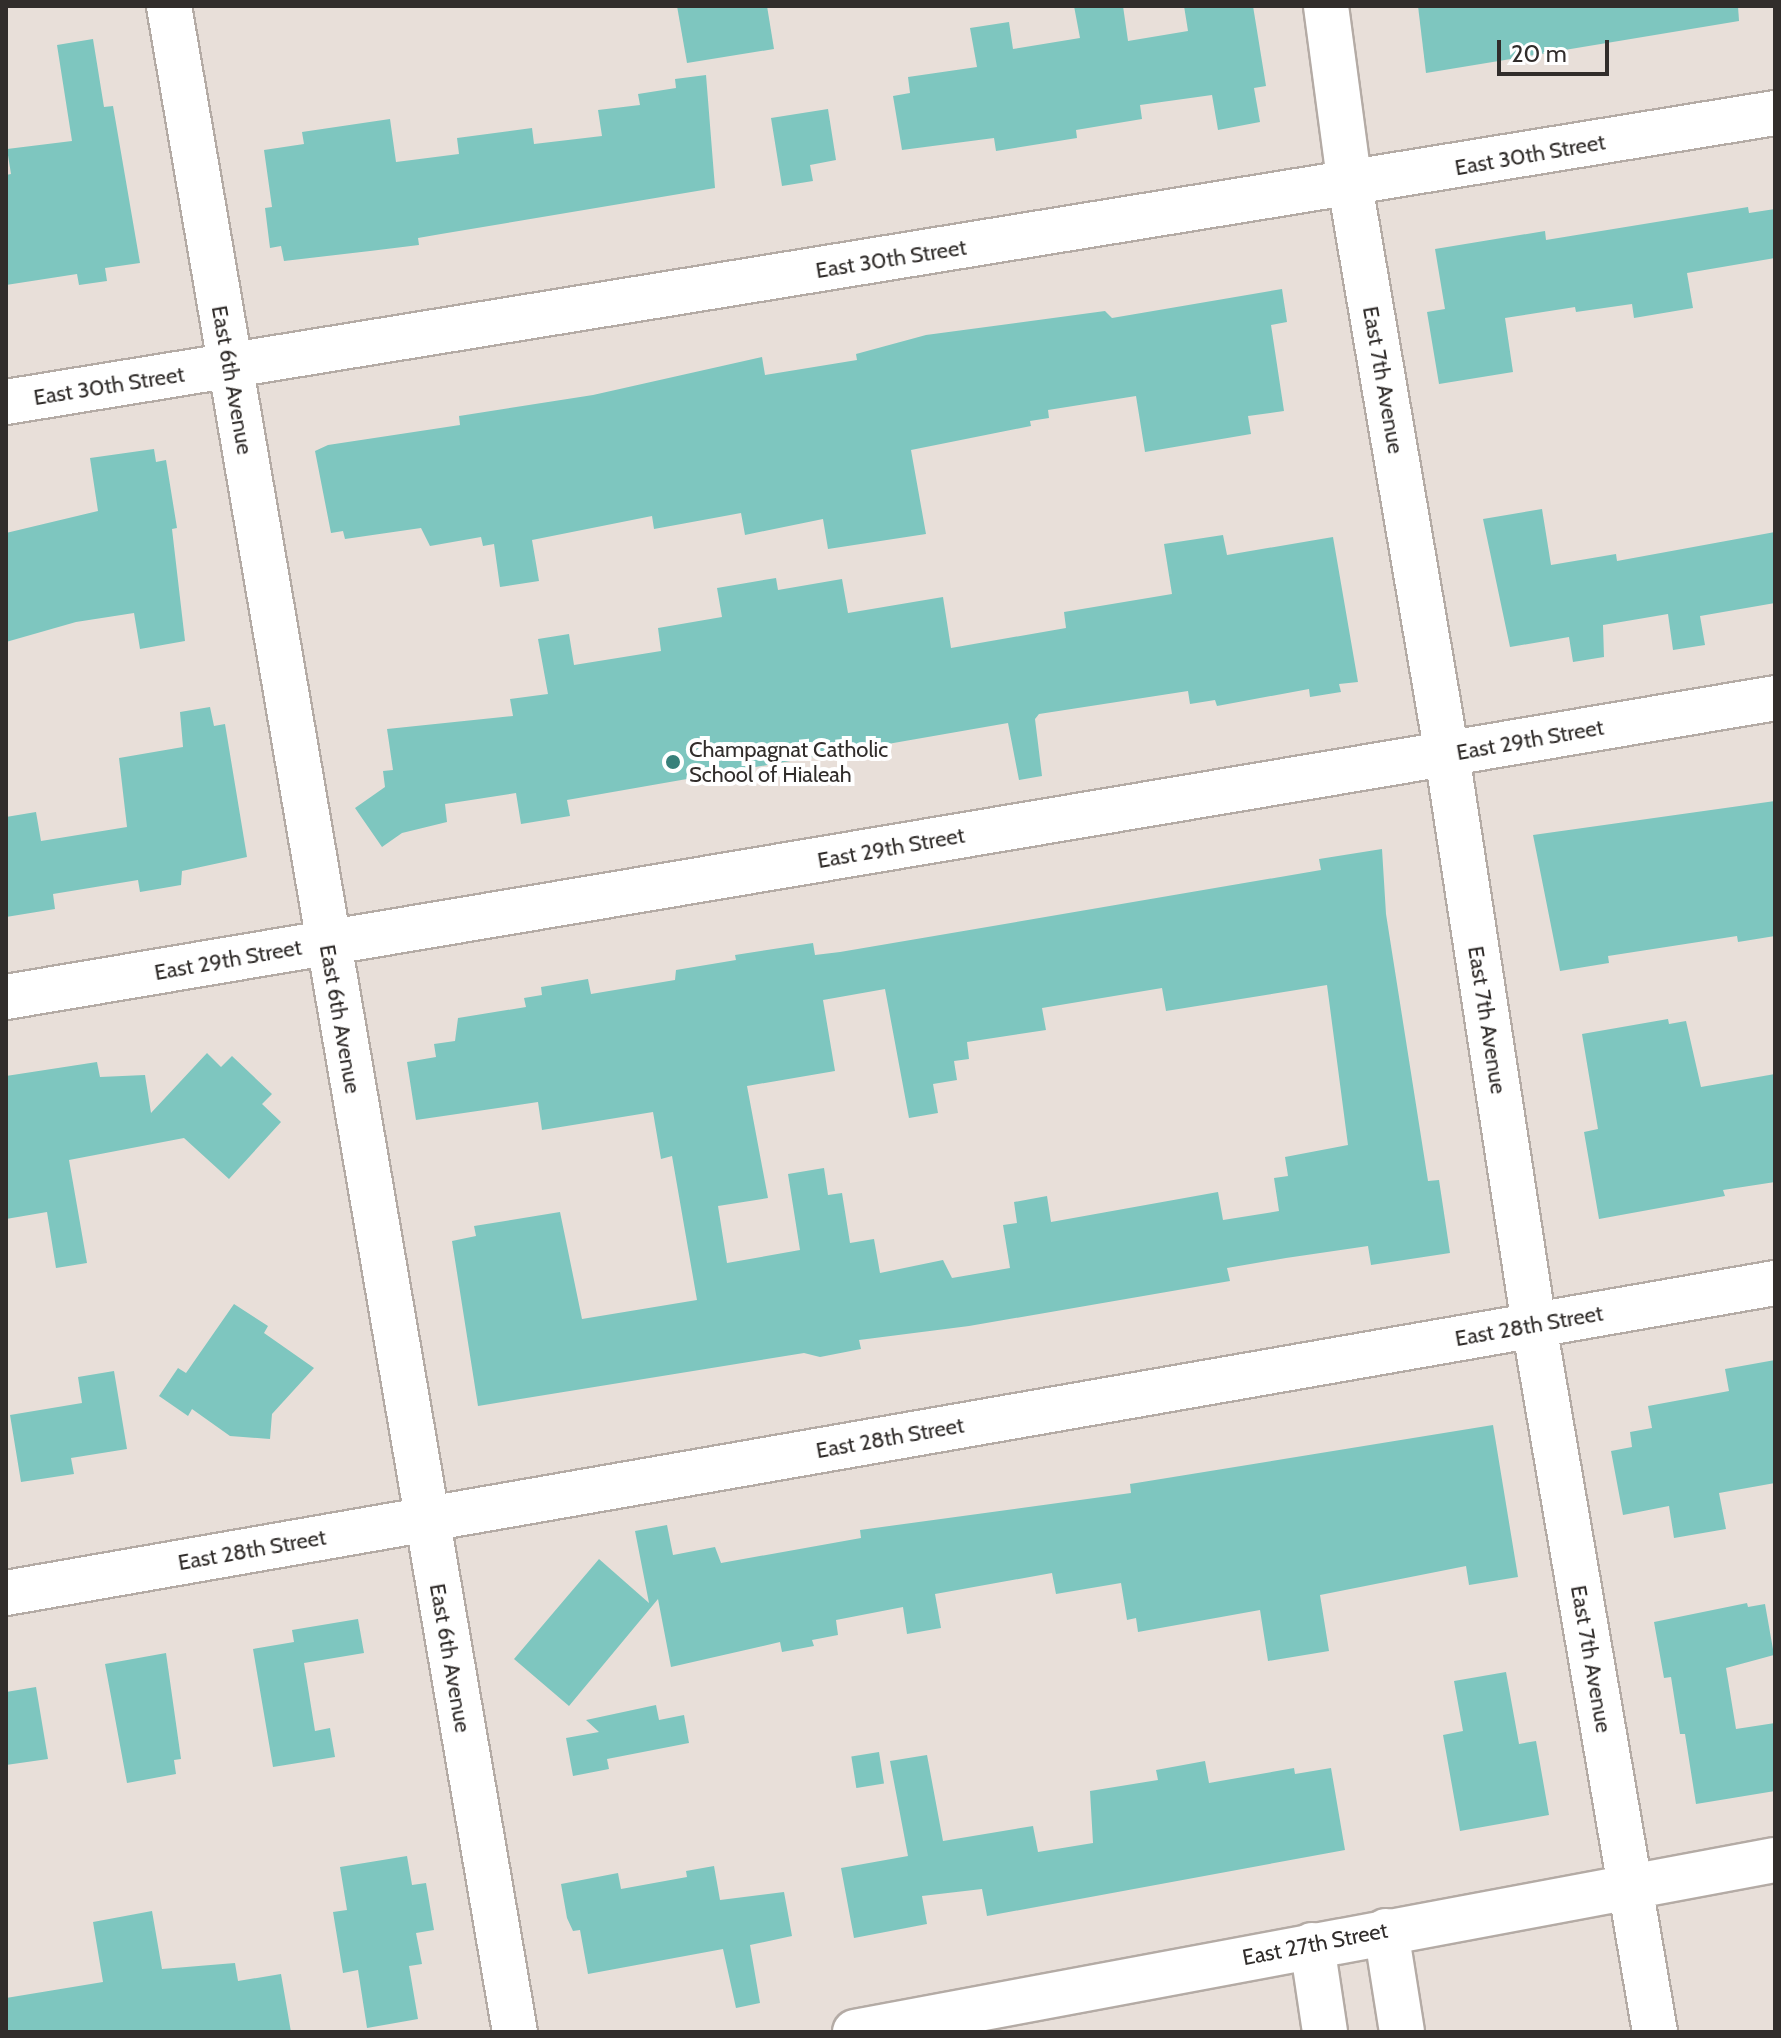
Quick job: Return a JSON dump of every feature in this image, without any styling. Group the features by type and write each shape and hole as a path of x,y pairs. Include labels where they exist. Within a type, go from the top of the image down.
{"street":[{"name":"East 6th Avenue","path":"169,6 515,2032"},
{"name":"East 7th Avenue","path":"1326,6 1350,185 1447,755 1534,1325 1655,2032"},
{"name":"East 30th Street","path":"6,402 1350,185 1775,113"},
{"name":"East 29th Street","path":"6,997 1775,698"},
{"name":"East 28th Street","path":"6,1593 1775,1283"},
{"name":"East 27th Street","path":"855,2032 1629,1884 1775,1860"},
{"path":"1386,1931 1402,2032"},
{"path":"1312,1945 1325,2032"}],"building":[{"path":"677,6 767,6 774,49 687,63"},
{"path":"1074,6 1123,6 1128,41 1188,31 1184,6 1253,6 1266,86 1254,88 1260,122 1218,130 1212,95 1140,105 1142,119 1076,130 1077,138 996,151 994,138 902,150 893,96 910,93 908,77 977,67 970,28 1009,22 1013,49 1080,38"},
{"path":"1418,6 1738,6 1739,21 1426,73"},
{"path":"93,39 104,107 113,106 140,263 105,268 107,281 79,285 77,274 6,285 6,175 11,174 7,149 72,141 57,45"},
{"path":"706,75 715,188 418,238 419,245 284,261 281,246 270,248 265,208 272,207 264,150 304,144 302,132 390,119 396,162 459,154 457,138 532,128 534,144 602,136 598,110 640,105 638,94 676,88 675,79"},
{"path":"828,109 836,160 810,165 813,181 782,186 771,118"},
{"path":"1748,207 1749,213 1775,209 1775,258 1687,273 1693,308 1634,318 1632,304 1576,312 1575,307 1505,318 1513,372 1439,384 1427,312 1445,309 1435,249 1545,231 1546,240"},
{"path":"1282,289 1287,322 1271,325 1284,411 1248,416 1251,434 1145,452 1136,396 1048,410 1049,418 1030,421 1031,426 911,450 926,534 828,549 823,519 745,535 741,513 654,529 652,516 532,540 539,581 500,587 494,544 483,546 481,537 430,546 421,528 345,539 343,531 331,533 315,451 328,445 460,425 459,416 593,395 762,357 765,375 857,360 856,354 926,335 1105,311 1112,318"},
{"path":"154,449 156,462 166,460 177,528 172,529 185,641 140,649 134,613 76,622 6,642 6,533 98,511 90,458"},
{"path":"1542,509 1551,565 1616,554 1617,561 1775,532 1775,603 1700,616 1705,645 1673,650 1668,614 1603,625 1604,657 1573,662 1569,637 1510,647 1483,519"},
{"path":"1223,535 1227,555 1333,537 1358,682 1339,684 1341,692 1310,697 1309,689 1217,706 1215,700 1190,704 1188,691 1039,714 1035,719 1042,776 1019,780 1008,723 567,800 570,816 521,824 516,793 445,804 447,822 402,833 382,847 355,808 385,787 383,771 393,770 387,729 513,716 510,699 548,694 538,639 569,634 574,665 661,651 658,628 722,617 717,588 776,578 778,590 842,579 848,613 943,597 951,648 1066,628 1064,612 1172,594 1164,544"},
{"path":"210,707 214,726 225,724 247,857 182,871 181,885 140,892 138,880 53,894 55,909 6,917 6,817 36,812 41,841 127,827 119,758 183,747 180,712"},
{"path":"1775,801 1775,936 1738,942 1737,936 1608,956 1609,963 1560,971 1533,835"},
{"path":"1382,849 1386,914 1428,1181 1439,1180 1450,1253 1371,1265 1368,1246 1286,1258 1227,1268 1230,1281 969,1326 859,1340 861,1349 820,1357 804,1353 478,1406 452,1241 476,1236 474,1226 560,1212 582,1319 697,1300 672,1156 661,1159 653,1112 542,1130 538,1102 416,1120 407,1062 436,1057 434,1044 455,1041 458,1018 526,1007 524,998 542,995 541,987 588,979 591,994 675,980 676,970 736,960 735,955 813,943 815,955 840,952 1321,870 1319,859","holes":["1327,985 1348,1145 1285,1157 1288,1176 1274,1178 1279,1211 1223,1220 1218,1192 1051,1222 1047,1196 1014,1202 1017,1223 1003,1225 1010,1268 952,1278 943,1260 880,1273 874,1239 850,1243 842,1193 828,1195 824,1168 788,1174 800,1250 727,1263 718,1206 768,1198 747,1086 835,1071 823,1000 885,989 909,1118 938,1113 933,1084 957,1080 954,1061 969,1059 967,1042 1046,1030 1042,1008 1162,988 1166,1011"]},
{"path":"1668,1019 1669,1024 1686,1021 1701,1087 1775,1074 1775,1182 1723,1190 1725,1196 1599,1219 1584,1132 1598,1129 1582,1034"},
{"path":"207,1053 221,1067 232,1056 272,1094 262,1104 281,1122 229,1179 184,1138 69,1160 87,1263 56,1268 47,1212 6,1219 6,1076 97,1062 100,1077 145,1075 151,1113"},
{"path":"234,1304 268,1326 264,1333 314,1368 272,1414 270,1439 230,1436 192,1409 188,1416 159,1396 178,1368 186,1373"},
{"path":"1775,1360 1775,1483 1719,1493 1726,1529 1674,1538 1669,1506 1623,1515 1611,1451 1632,1447 1630,1432 1652,1428 1648,1406 1729,1391 1725,1369"},
{"path":"114,1371 127,1449 71,1458 74,1474 21,1482 10,1415 82,1403 78,1377"},
{"path":"1493,1425 1518,1577 1469,1585 1466,1566 1320,1595 1329,1651 1268,1661 1260,1610 1138,1632 1136,1618 1127,1620 1121,1583 1056,1594 1052,1573 935,1594 941,1628 907,1634 903,1607 836,1620 838,1635 812,1640 814,1646 782,1652 780,1642 671,1667 658,1599 569,1706 514,1659 599,1559 649,1603 635,1531 667,1525 673,1555 715,1547 721,1563 861,1538 860,1530 1131,1493 1130,1484"},
{"path":"1747,1603 1748,1607 1765,1604 1774,1655 1726,1668 1736,1729 1775,1723 1775,1791 1696,1804 1685,1734 1680,1734 1671,1677 1664,1678 1654,1622"},
{"path":"358,1619 364,1653 304,1663 315,1731 330,1728 335,1757 273,1767 253,1649 294,1642 292,1630"},
{"path":"166,1653 181,1759 174,1760 176,1774 127,1783 105,1664"},
{"path":"1506,1672 1519,1744 1536,1741 1549,1815 1460,1831 1443,1735 1463,1731 1454,1681"},
{"path":"36,1687 48,1759 6,1765 6,1692"},
{"path":"656,1705 659,1720 684,1715 689,1743 607,1759 609,1769 573,1776 566,1738 599,1732 586,1720"},
{"path":"879,1752 884,1784 856,1788 851,1756"},
{"path":"927,1755 943,1841 1033,1826 1038,1852 1093,1843 1090,1791 1158,1780 1156,1770 1205,1761 1209,1783 1294,1768 1295,1774 1331,1768 1345,1850 987,1916 982,1889 922,1896 927,1924 854,1938 841,1868 908,1856 890,1761"},
{"path":"407,1856 412,1885 426,1883 434,1930 416,1933 422,1964 409,1966 418,2019 367,2028 358,1970 343,1973 333,1912 347,1910 340,1867"},
{"path":"714,1866 720,1900 784,1892 792,1936 750,1945 760,2003 736,2008 723,1949 588,1974 580,1930 573,1931 567,1918 561,1884 618,1873 621,1889 687,1877 686,1871"},
{"path":"152,1911 162,1969 235,1963 238,1981 281,1974 291,2032 6,2032 6,1998 103,1982 93,1922"}],"place":[{"name":"Champagnat Catholic School of Hialeah","path":"673,762"}]}
